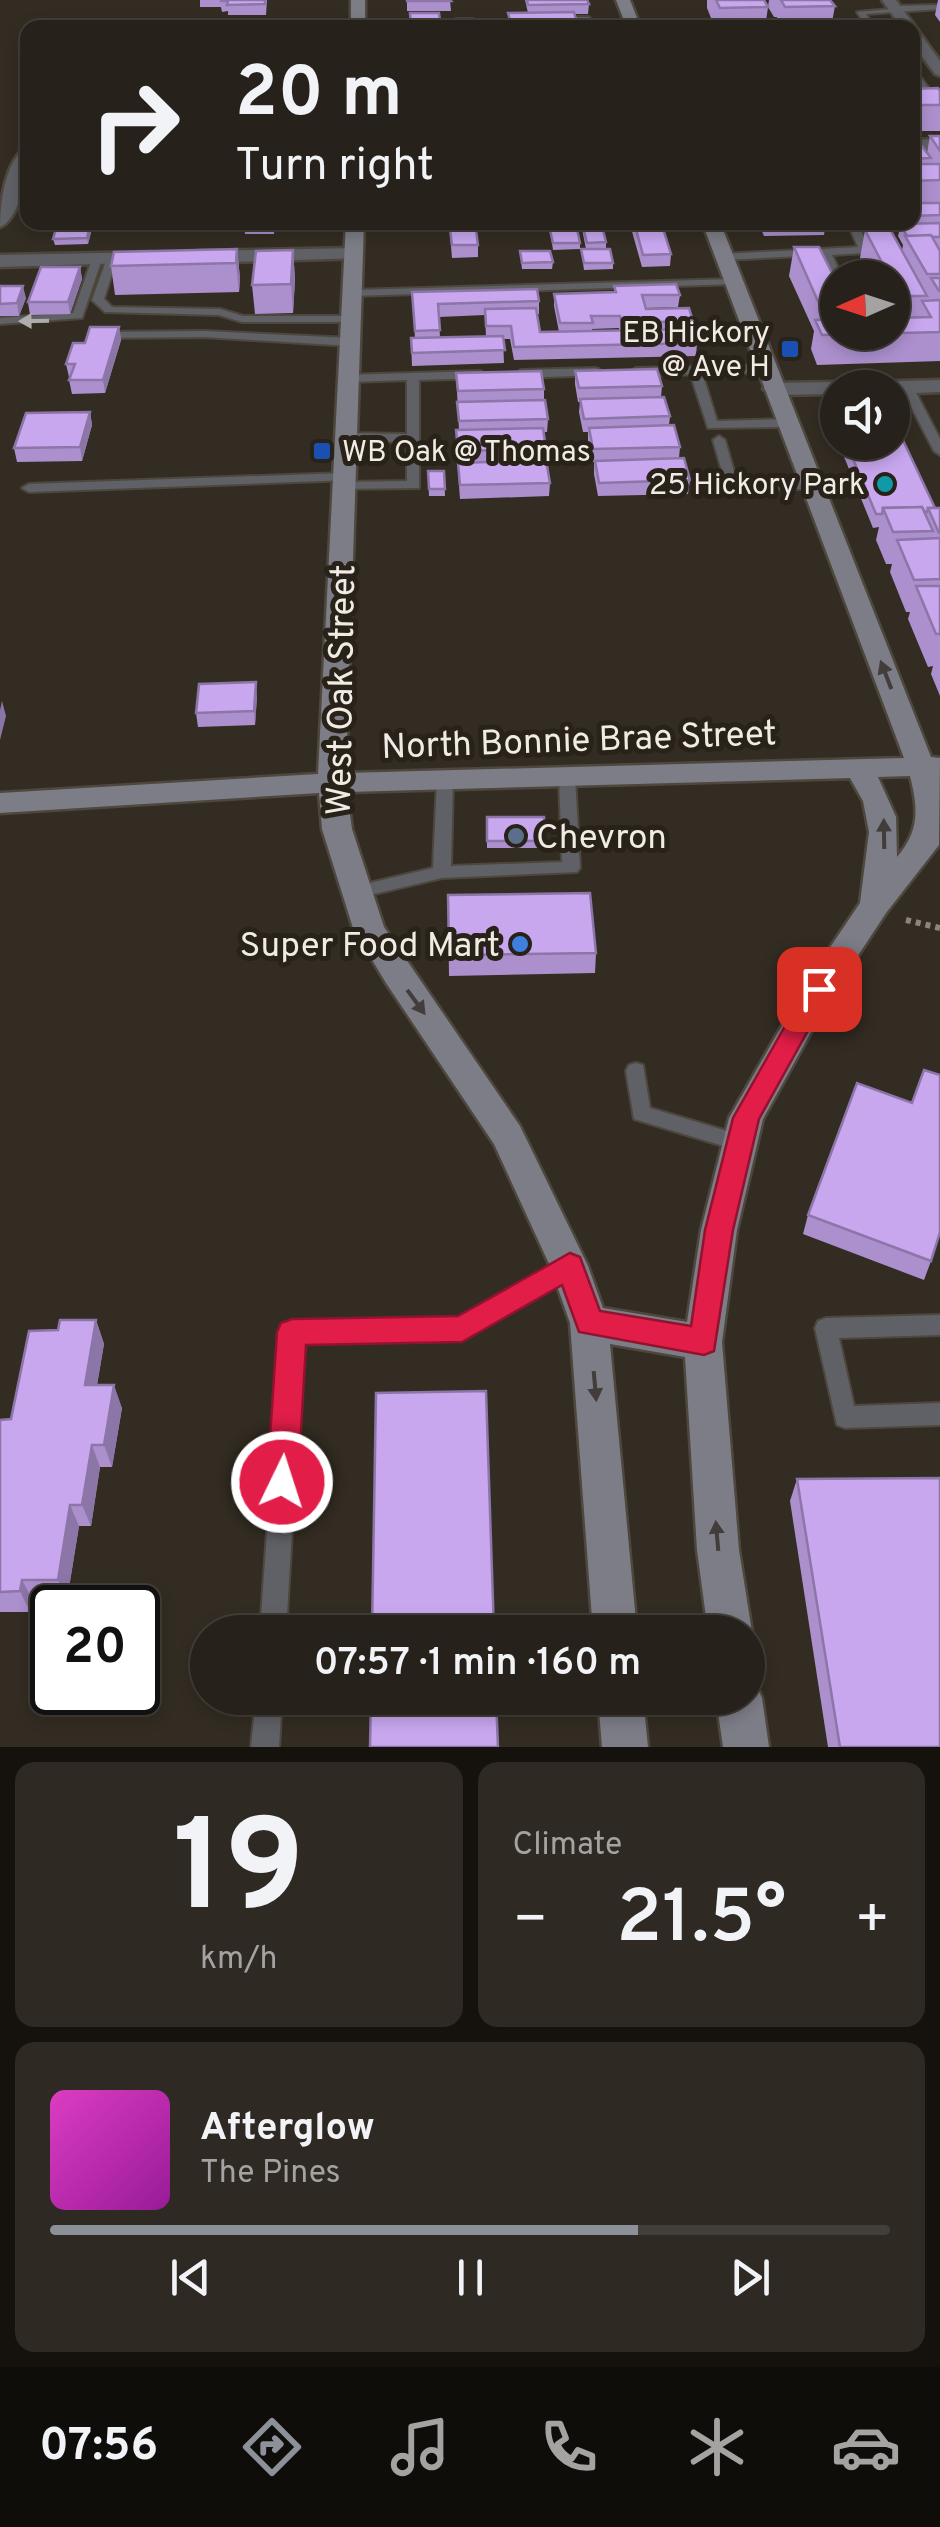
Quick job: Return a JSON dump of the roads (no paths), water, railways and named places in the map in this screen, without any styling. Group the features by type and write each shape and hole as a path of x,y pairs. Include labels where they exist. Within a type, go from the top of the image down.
{"main road":[{"name":"West Oak Street","path":"355,230 332,783 337,829 369,928 396,975 508,1136 570,1266 590,1323 614,1615"},
{"path":"713,230 811,485 931,766 933,809 924,844 874,905 804,1012 746,1118 719,1230 704,1342 718,1550 728,1615"},
{"name":"North Bonnie Brae Street","path":"0,804 332,783 931,766"},
{"path":"858,768 873,788 884,818 885,846 874,905"},
{"path":"590,1323 704,1342"},
{"path":"622,1715 625,1747"},
{"path":"741,1715 746,1747"}],"street":[{"path":"920,35 934,37"},
{"path":"920,44 940,71"},
{"path":"0,222 20,171"},
{"path":"0,260 355,254"},
{"path":"770,379 820,386"},
{"path":"910,387 940,386"}],"lane":[{"path":"866,20 861,12 894,6 940,7"},
{"path":"550,19 589,20"},
{"path":"920,80 940,110 926,111"},
{"path":"723,256 865,250 855,230"},
{"path":"827,254 830,260"},
{"path":"0,322 78,316 104,259"},
{"path":"104,259 98,300 110,310 220,312 242,319 351,330"},
{"path":"353,294 733,282"},
{"path":"104,335 351,330"},
{"path":"511,374 609,372"},
{"path":"628,372 770,379"},
{"path":"350,378 491,374"},
{"path":"30,488 344,482 414,485 413,376"},
{"path":"698,379 712,425 786,423"},
{"path":"910,393 940,451"},
{"path":"347,437 414,438"},
{"path":"719,440 732,486 811,485"},
{"path":"357,892 442,872 571,868 567,776"},
{"path":"442,872 445,780"},
{"path":"636,1071 641,1112 740,1144"},
{"path":"274,1615 292,1332 462,1329 570,1266"},
{"path":"940,1324 826,1328 845,1417 940,1414"},
{"path":"266,1747 267,1715"}],"place":[{"name":"EB Hickory @ Ave H","path":"790,349"},
{"name":"WB Oak @ Thomas","path":"322,451"},
{"name":"25 Hickory Park","path":"885,484"},
{"name":"Chevron","path":"516,836"},
{"name":"Super Food Mart","path":"520,944"}]}
